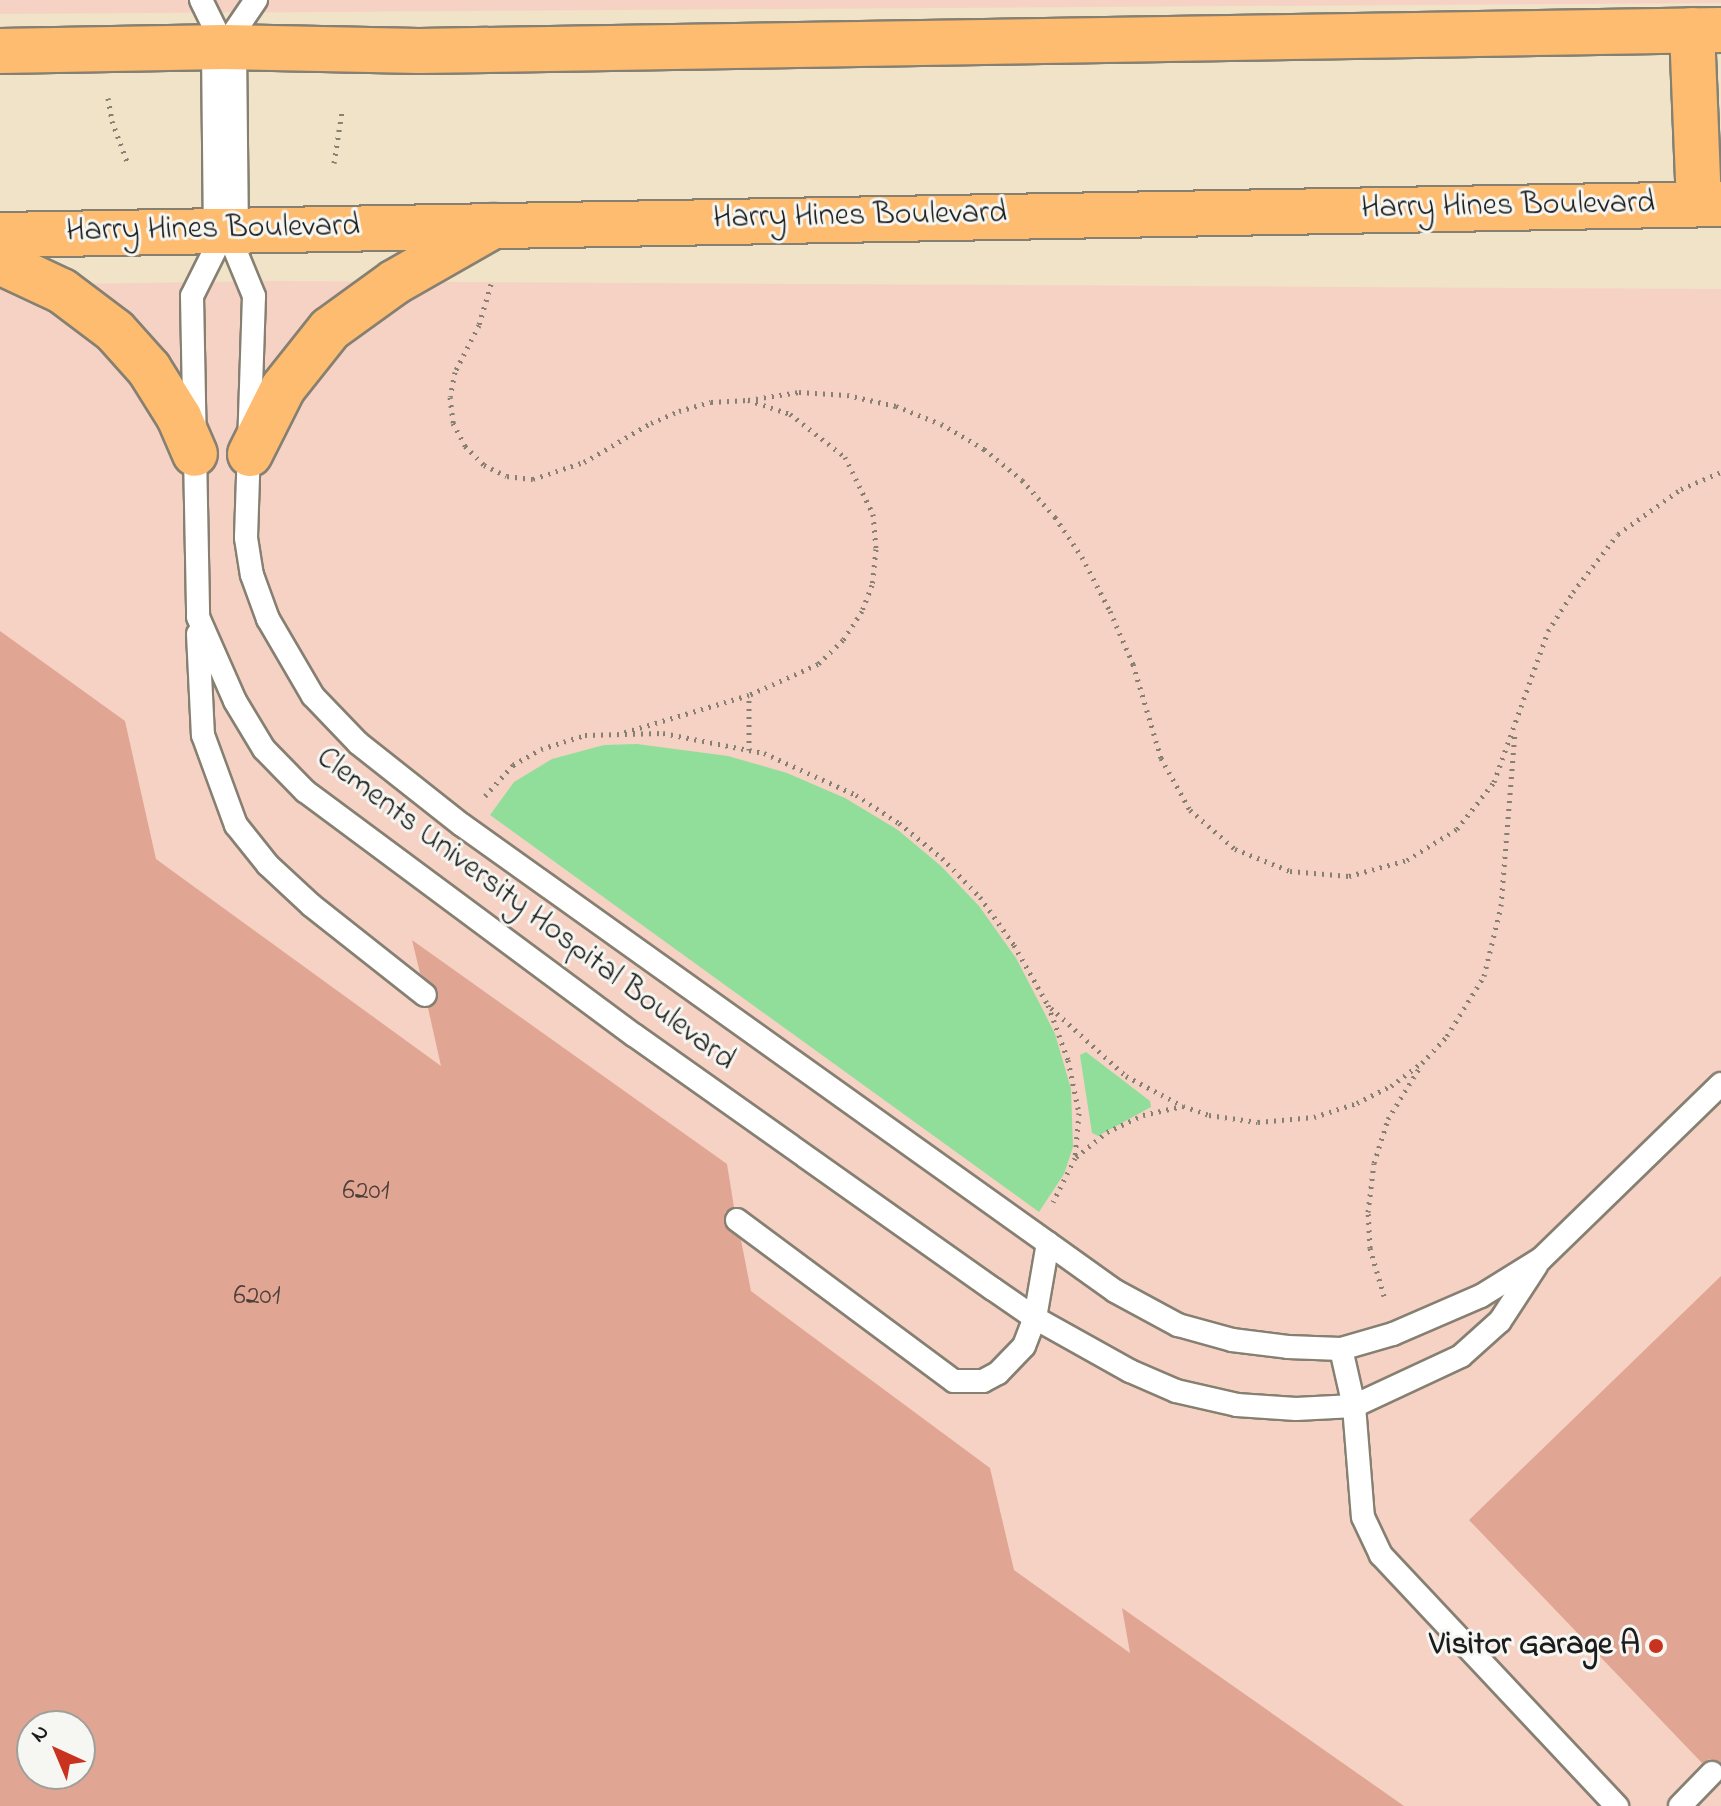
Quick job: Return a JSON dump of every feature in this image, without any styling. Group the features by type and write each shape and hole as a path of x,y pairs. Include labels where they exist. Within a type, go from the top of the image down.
{"main road":[{"path":"0,51 224,47 419,51 1707,30 1710,204"},
{"name":"Harry Hines Boulevard","path":"0,235 498,223 1710,204"},
{"path":"250,454 283,388 330,329 395,282 498,223"},
{"path":"0,262 62,291 115,331 149,369 179,417 195,454"}],"street":[{"path":"224,47 226,228"}],"lane":[{"path":"201,0 224,47 256,0"},
{"name":"Clements University Hospital Boulevard","path":"226,228 192,296 198,617 235,701 264,749 305,791 634,1035 1035,1318 1130,1371 1176,1391 1237,1405 1296,1409 1354,1406"},
{"name":"Clements University Hospital Boulevard","path":"226,228 254,296 246,538 252,575 268,619 290,661 334,720 462,825 1115,1291 1178,1325 1232,1340 1341,1349"},
{"path":"198,617 203,735 236,825 268,865 311,905 425,995"},
{"path":"1354,1406 1461,1356 1500,1321 1541,1259 1721,1084"},
{"path":"737,1220 954,1381 983,1381 998,1373 1024,1346 1035,1318 1048,1243"},
{"path":"1541,1259 1454,1308 1393,1334 1341,1349 1354,1406 1363,1517 1381,1555 1617,1806"},
{"path":"1680,1806 1712,1773"}],"path":[{"path":"108,97 112,121 128,164"},
{"path":"334,163 342,112"},
{"path":"491,284 479,325 455,372 450,397 453,423 465,446 484,465 507,476 533,479 565,471 679,411 711,402 799,392 847,395 896,406 941,424 984,449 1022,480 1055,517 1103,598 1133,664 1161,758 1190,810 1235,849 1290,871 1349,876 1407,860 1457,829 1494,782 1548,631 1618,534 1681,489 1721,472"},
{"path":"622,733 749,695 818,664 843,640 867,598 876,549 873,514 845,457 790,414 748,400"},
{"path":"749,695 749,750"},
{"path":"1048,1005 1126,1076 1183,1106 1209,1115 1258,1122 1314,1117 1357,1103 1391,1086 1422,1063 1447,1036 1484,976 1501,906 1516,727"},
{"path":"479,803 513,765 541,749 585,735 663,733 749,750 811,772 856,795 899,823 942,858 980,897 1014,945 1048,1005 1068,1060 1079,1113 1075,1158 1049,1210"},
{"path":"1386,1302 1370,1248 1368,1212 1374,1163 1388,1119 1422,1063"},
{"path":"1075,1158 1107,1132 1143,1115 1183,1106"}],"shaded area":[{"path":"0,0 1721,0 1721,3 0,14"},
{"path":"278,281 1721,289 1721,1806 0,1806 0,285"}],"green space":[{"path":"637,744 728,756 787,773 845,798 898,830 941,866 979,906 1016,958 1042,1008 1055,1034 1071,1089 1073,1147 1064,1174 1039,1212 490,815 514,782 552,759 604,745"},
{"path":"1086,1052 1150,1101 1151,1107 1098,1136 1092,1133 1080,1055"}],"building":[{"path":"0,631 125,721 156,859 441,1066 428,1008 436,1003 438,991 420,973 412,940 727,1164 734,1207 725,1212 724,1225 741,1240 751,1291 990,1468 1014,1570 1130,1653 1122,1608 1404,1806 0,1806"},
{"name":"Visitor Garage A","path":"1721,1276 1721,1762 1709,1759 1702,1763 1469,1520"}],"place":[{"name":"Visitor Garage A","path":"1656,1646"}]}
